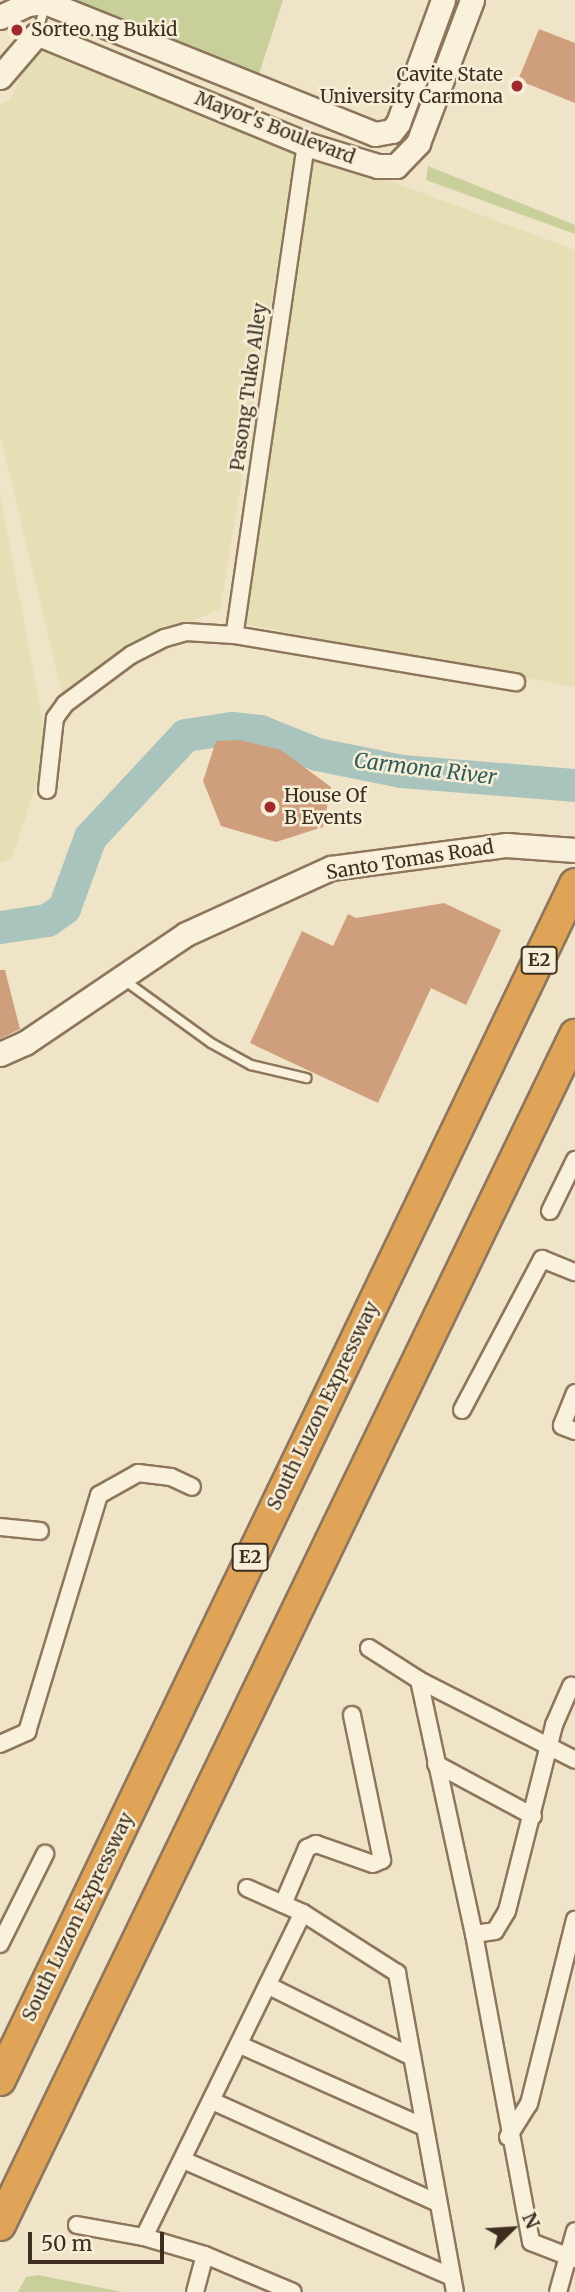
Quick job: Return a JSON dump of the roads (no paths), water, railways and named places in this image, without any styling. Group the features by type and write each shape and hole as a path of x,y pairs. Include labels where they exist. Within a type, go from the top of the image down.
{"highway":[{"name":"South Luzon Expressway","path":"0,2080 575,884"},
{"path":"0,2225 575,1035"}],"main road":[{"name":"Mayor's Boulevard","path":"46,1 375,134 392,131 398,123 443,0"},
{"name":"Mayor's Boulevard","path":"36,35 72,45 306,144 378,166 396,166 409,156 472,0"},
{"path":"0,18 28,4 46,1"},
{"path":"0,77 36,35"},
{"name":"Santo Tomas Road","path":"0,1054 25,1044 186,934 331,868 506,845 575,850"}],"street":[{"name":"Pasong Tuko Alley","path":"234,635 306,144"},
{"path":"47,790 55,718 65,704 131,655 165,638 186,632 234,635 516,682"},
{"path":"550,1211 575,1160"},
{"path":"559,1193 575,1199"},
{"path":"462,1410 542,1259 575,1272"},
{"path":"569,1428 575,1393"},
{"path":"0,1744 27,1732 99,1495 138,1473 171,1477 192,1487"},
{"path":"0,1527 40,1531"},
{"path":"369,1648 419,1680 575,1759"},
{"path":"419,1680 474,1934 508,2137 531,2242 571,2258"},
{"path":"474,1934 495,1931 502,1922 533,1816 549,1748 571,1686"},
{"path":"283,1904 307,1848 316,1844 373,1864 382,1860 352,1715"},
{"path":"436,1763 533,1816"},
{"path":"0,1944 45,1854"},
{"path":"247,1888 303,1913 397,1973 453,2285"},
{"path":"144,2237 303,1913"},
{"path":"508,2137 529,2104 575,1920"},
{"path":"269,1986 412,2057"},
{"path":"240,2045 424,2127"},
{"path":"212,2101 436,2202"},
{"path":"183,2160 453,2285"},
{"path":"77,2225 144,2237 205,2255 293,2292"},
{"path":"558,2292 571,2258 575,2231"},
{"path":"195,2292 205,2255"}],"lane":[{"path":"36,35 46,1"},
{"path":"121,978 251,1065 306,1078"}],"waterway":[{"name":"Carmona River","path":"0,927 47,920 64,908 90,837 185,735 232,728 260,731 317,754 401,771 575,785"}],"place":[{"name":"Sorteo ng Bukid","path":"17,30"},
{"name":"Cavite State University Carmona","path":"517,86"},
{"name":"House Of B Events","path":"270,807"}]}
